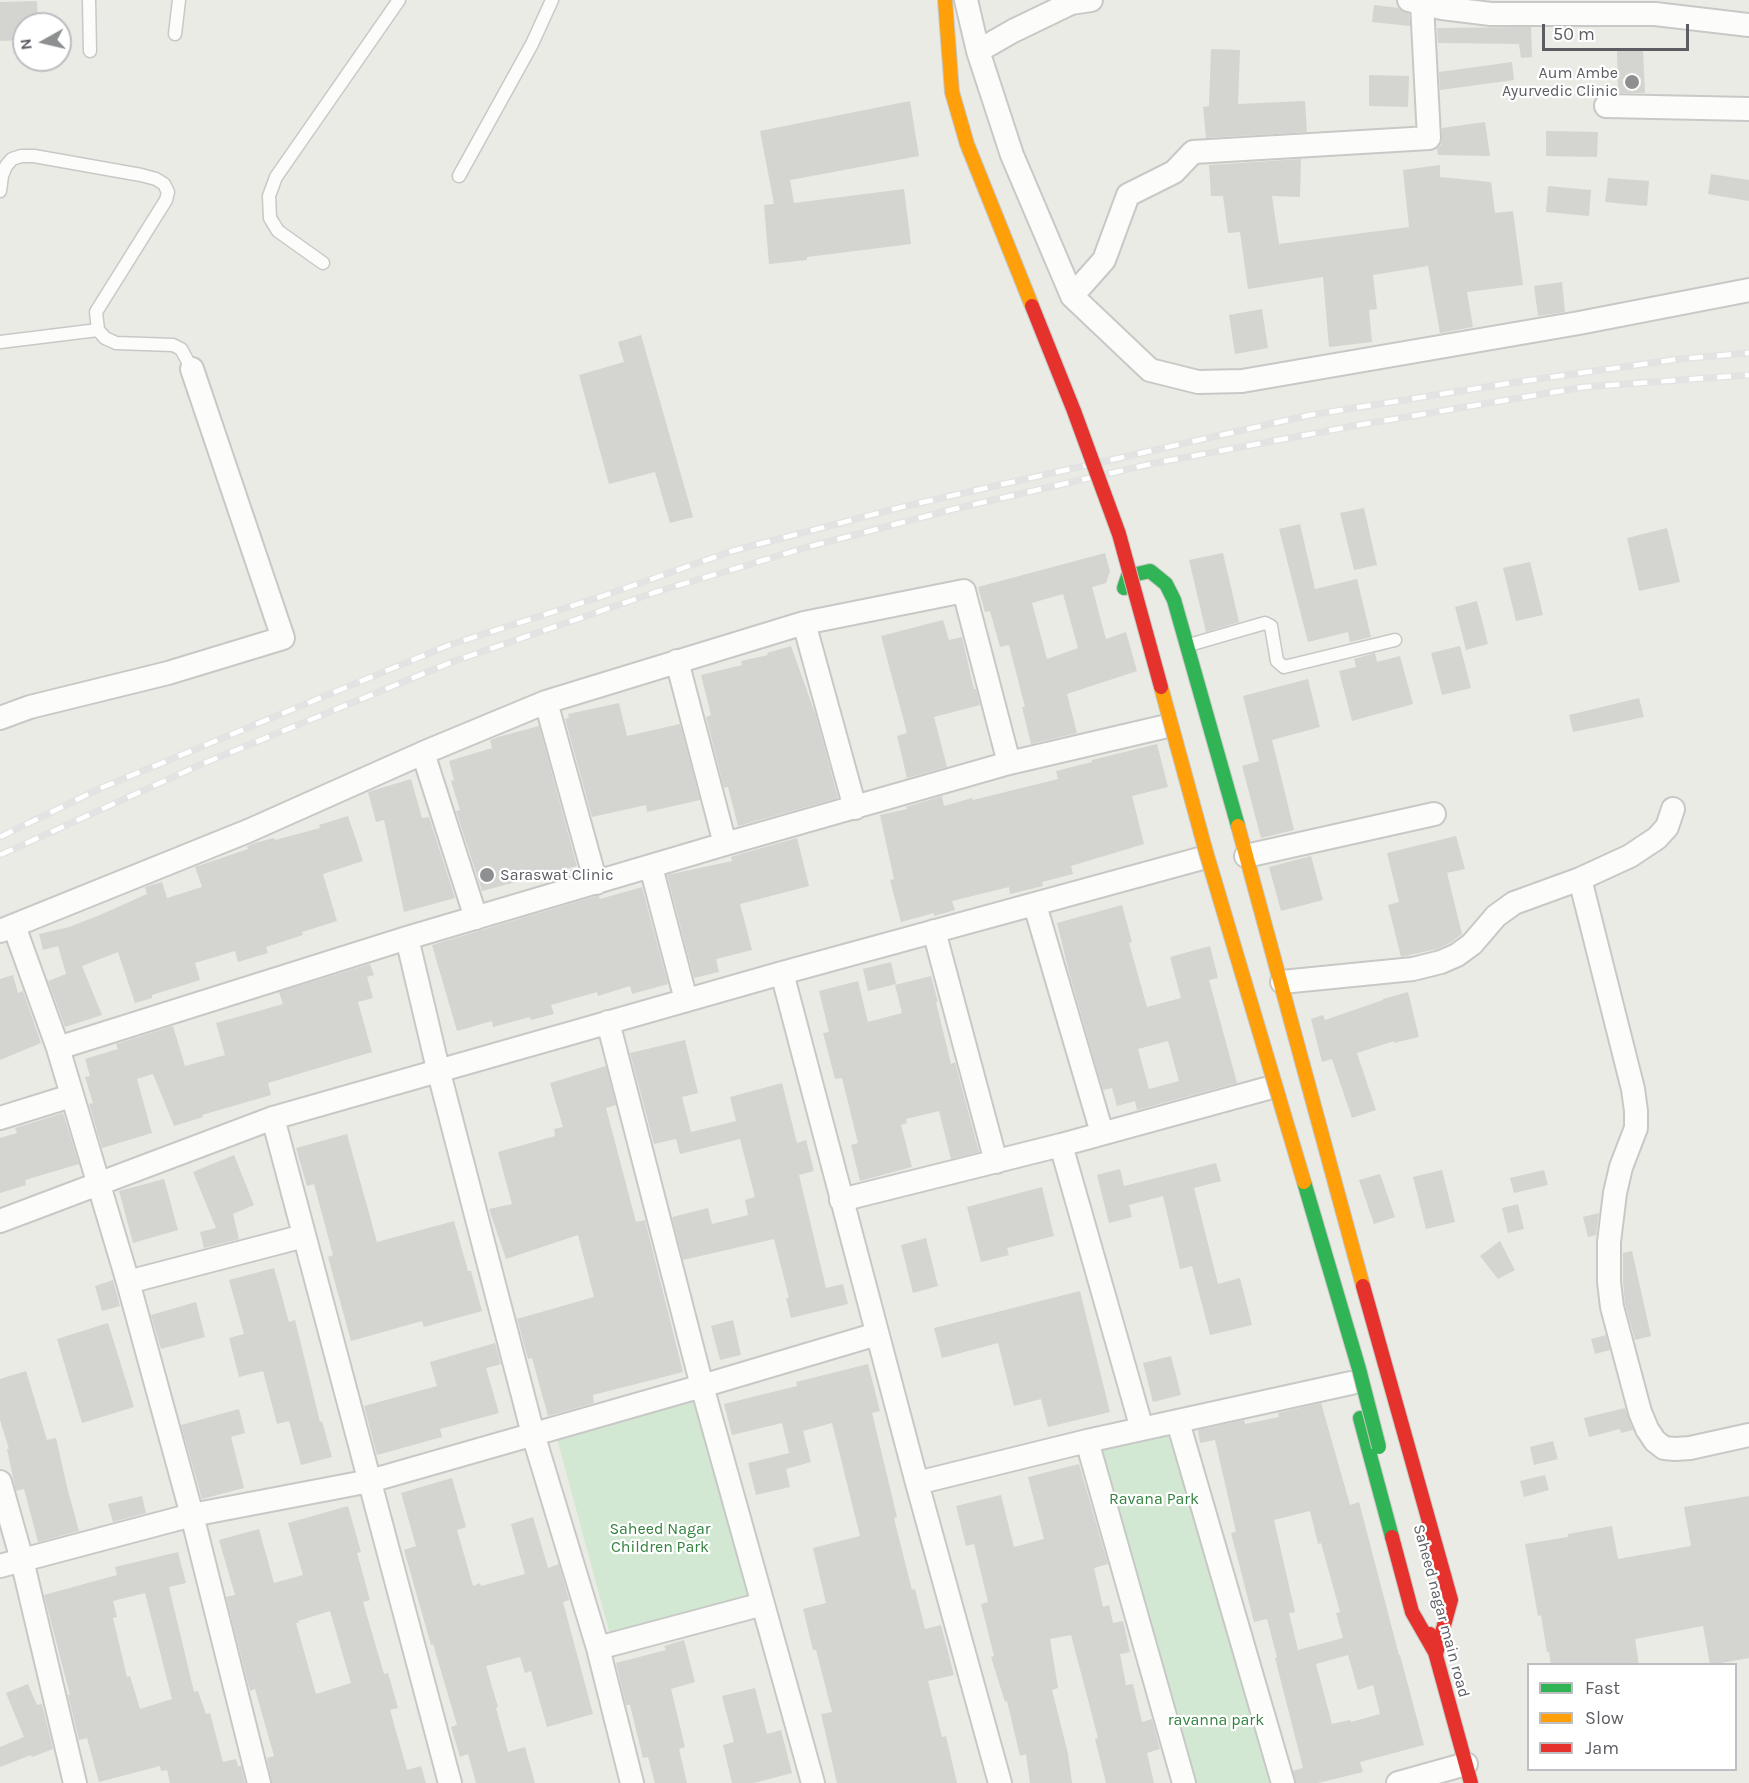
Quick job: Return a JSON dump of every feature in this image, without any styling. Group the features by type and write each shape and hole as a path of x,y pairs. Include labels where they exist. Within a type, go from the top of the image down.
{"street":[{"name":"Saheed nagar main road","path":"945,0 952,92 967,144 1074,411 1119,534 1206,852 1359,1369 1468,1773"},
{"path":"966,0 978,51 1012,155 1072,296 1150,370 1198,382 1242,381 1579,323 1749,290"},
{"path":"978,51 1012,31 1071,3 1091,0"},
{"path":"1072,296 1104,260 1128,195 1174,172 1193,152 1430,138 1418,1 1442,8 1491,14 1655,14 1749,25"},
{"path":"1606,106 1749,109"},
{"path":"0,718 30,707 168,673 283,638 192,369"},
{"path":"1106,538 1124,588 1199,859 1351,1383 1412,1612 1436,1654"},
{"path":"1124,588 1128,576 1150,571 1166,584 1174,600 1282,982 1335,1184 1451,1600 1436,1654"},
{"path":"259,1783 192,1515 128,1282 57,1048 7,929 248,831 423,753 546,702 804,623 963,591 1009,763"},
{"path":"804,623 855,808"},
{"path":"677,661 725,844"},
{"path":"546,702 596,883"},
{"path":"57,1048 407,938 725,844 1009,763 1163,727"},
{"path":"423,753 476,918"},
{"path":"1282,982 1413,969 1441,962 1457,955 1472,944 1496,916 1514,903 1580,879 1630,856 1657,838 1667,828 1673,809"},
{"path":"1246,856 1434,814"},
{"path":"0,1221 273,1118 438,1069 1199,859"},
{"path":"651,867 686,1000"},
{"path":"1580,879 1633,1089 1636,1111 1636,1128 1621,1167 1615,1193 1609,1242 1609,1272 1612,1307 1640,1412 1647,1429 1655,1441 1664,1448 1690,1448 1749,1435"},
{"path":"1035,905 1102,1133"},
{"path":"934,931 996,1162"},
{"path":"407,938 438,1069 533,1434 598,1648 632,1783"},
{"path":"782,973 917,1483 1000,1783"},
{"path":"608,1022 702,1386 813,1783"},
{"path":"841,1200 1061,1145 1265,1089"},
{"path":"0,1118 72,1096"},
{"path":"273,1118 450,1783"},
{"path":"1061,1145 1142,1429"},
{"path":"128,1282 304,1236"},
{"path":"11,1563 192,1515 370,1481 877,1334"},
{"path":"917,1483 1087,1441 1351,1383"},
{"path":"1178,1422 1283,1783"},
{"path":"1087,1441 1184,1783"},
{"path":"0,1482 11,1563 75,1783"},
{"path":"598,1648 763,1604"},
{"path":"1398,1783 1468,1773"}],"lane":[{"path":"88,0 90,51"},
{"path":"175,34 179,0"},
{"path":"323,263 278,231 270,218 269,195 276,177 399,0"},
{"path":"459,177 532,44 552,0"},
{"path":"0,191 6,166 12,159 21,156 34,156 141,175 164,184 168,192 166,200 96,312 98,330 105,338 116,344 173,345 180,349 192,369"},
{"path":"0,342 98,330"},
{"path":"1187,645 1265,623 1271,626 1277,661 1284,667 1395,640"}],"green space":[{"name":"Saheed Nagar Children Park","path":"698,1398 756,1605 612,1642 556,1435"},
{"name":"Ravana Park","path":"1171,1423 1284,1783 1184,1783 1087,1441"}],"building":[{"path":"37,1 37,12 12,12 12,40 0,41 0,2"},
{"path":"1374,5 1399,8 1409,14 1410,26 1372,22"},
{"path":"1531,27 1532,57 1521,58 1519,44 1438,43 1437,28"},
{"path":"1211,49 1240,50 1238,104 1305,101 1307,132 1206,138 1203,107 1209,106"},
{"path":"1643,49 1645,93 1618,93 1617,51"},
{"path":"1512,62 1514,80 1440,90 1439,72"},
{"path":"1369,75 1409,76 1408,107 1369,106"},
{"path":"910,101 919,156 790,180 794,203 904,189 911,244 769,264 764,205 774,204 760,131"},
{"path":"1485,122 1490,156 1438,155 1437,149 1441,145 1442,128"},
{"path":"1546,131 1598,132 1597,157 1546,156"},
{"path":"1301,159 1300,197 1272,196 1279,244 1409,227 1403,170 1440,165 1440,177 1491,182 1495,213 1513,211 1523,285 1467,292 1473,327 1440,333 1428,266 1373,275 1377,309 1369,310 1372,342 1329,347 1323,277 1248,289 1240,232 1228,233 1223,196 1211,196 1209,165"},
{"path":"1711,174 1749,180 1749,201 1708,194"},
{"path":"1608,178 1649,181 1647,206 1605,202"},
{"path":"1548,186 1591,190 1589,216 1546,212"},
{"path":"1562,282 1565,312 1538,316 1534,286"},
{"path":"1262,309 1268,348 1235,354 1229,315"},
{"path":"641,335 693,517 670,523 655,472 609,484 579,375 624,362 618,342"},
{"path":"1364,508 1377,565 1354,570 1340,513"},
{"path":"1300,524 1315,589 1357,579 1371,637 1350,642 1348,632 1308,642 1279,529"},
{"path":"1667,528 1680,582 1639,591 1627,538"},
{"path":"1105,553 1110,571 1106,583 1092,587 1106,639 1126,632 1137,671 1067,694 1077,733 1031,744 1022,707 1025,707 1009,645 1000,647 990,611 985,612 978,587","holes":["1063,594 1078,648 1047,659 1032,603"]},
{"path":"1223,553 1239,622 1206,632 1189,560"},
{"path":"1530,562 1543,615 1516,621 1503,568"},
{"path":"1477,601 1488,644 1466,650 1455,607"},
{"path":"943,620 949,640 962,637 980,705 934,717 947,767 907,778 897,736 907,733 881,636"},
{"path":"791,646 816,716 838,798 738,826 728,787 724,788 706,717 711,715 701,675 742,665 741,661 768,655 767,653"},
{"path":"1460,646 1471,688 1442,695 1431,653"},
{"path":"1375,653 1377,662 1400,656 1413,704 1352,721 1339,671 1356,667 1354,659"},
{"path":"1308,679 1320,727 1272,740 1294,830 1261,838 1242,766 1259,761 1243,696"},
{"path":"1639,698 1644,717 1573,732 1569,715"},
{"path":"619,703 627,736 680,724 700,800 647,812 646,805 592,817 565,719 569,718 568,714"},
{"path":"539,726 577,866 482,891 456,811 460,810 451,781 454,780 449,761 492,748 490,740"},
{"path":"1157,744 1168,787 1132,796 1144,844 1071,866 1073,874 1042,882 1043,886 1010,894 1009,887 952,901 955,910 901,922 890,880 894,879 880,815 907,809 906,807 942,796 944,806 1058,779 1056,771"},
{"path":"411,779 422,818 429,817 455,898 404,912 384,820 376,822 368,792"},
{"path":"348,816 363,861 323,874 337,921 302,932 303,935 266,947 268,953 238,962 235,951 195,963 200,980 152,995 152,998 135,1003 118,952 82,966 102,1015 65,1027 48,981 66,974 58,946 43,950 39,934 69,927 100,915 147,894 145,887 162,882 167,898 202,887 195,867 248,849 247,846 255,843 320,828 319,825"},
{"path":"1456,836 1465,869 1447,873 1462,934 1437,949 1401,957 1388,905 1399,902 1387,853"},
{"path":"797,838 809,886 740,904 752,950 716,959 719,972 694,978 667,875 732,861 731,857"},
{"path":"1311,856 1323,900 1281,911 1269,867"},
{"path":"642,887 668,984 632,994 630,986 598,996 597,992 551,1005 554,1014 531,1020 530,1017 493,1027 492,1021 457,1031 432,945 596,896 600,899"},
{"path":"1122,905 1132,942 1129,943 1147,1007 1181,998 1170,957 1210,946 1218,978 1209,980 1237,1083 1137,1110 1135,1101 1117,1106 1112,1088 1103,1090 1057,923","holes":["1168,1041 1179,1081 1149,1089 1138,1049"]},
{"path":"891,962 896,984 868,991 863,969"},
{"path":"370,964 374,975 367,977 373,998 358,1002 372,1052 268,1083 271,1095 202,1115 203,1117 174,1126 153,1074 137,1079 152,1133 102,1148 89,1104 93,1103 85,1077 90,1076 85,1059 118,1049 116,1044 173,1026 185,1066 225,1055 216,1023 283,1004 279,992"},
{"path":"13,975 18,993 23,991 41,1043 0,1060 0,979"},
{"path":"931,976 951,1064 955,1062 979,1152 951,1159 939,1111 906,1119 907,1123 901,1125 912,1167 860,1181 851,1145 858,1143 842,1078 835,1079 823,1033 829,1032 819,991 858,981 868,1022 902,1013 895,985"},
{"path":"1408,992 1419,1037 1394,1043 1394,1041 1357,1053 1376,1110 1352,1118 1332,1059 1322,1062 1311,1019 1323,1015 1325,1020"},
{"path":"685,1040 698,1093 682,1097 691,1132 736,1121 730,1097 782,1083 797,1143 806,1140 814,1171 799,1175 826,1288 843,1284 848,1304 791,1318 786,1298 789,1298 774,1239 683,1260 672,1217 708,1208 712,1224 748,1215 745,1200 755,1197 740,1139 680,1154 676,1139 654,1144 630,1053"},
{"path":"606,1066 616,1105 606,1108 636,1222 645,1220 683,1372 593,1395 594,1403 548,1416 532,1358 528,1359 517,1319 594,1297 578,1235 506,1259 489,1209 512,1204 498,1152 555,1136 554,1129 563,1127 550,1083"},
{"path":"63,1113 79,1164 25,1180 26,1185 0,1193 0,1138 17,1133 15,1128"},
{"path":"347,1134 377,1242 454,1221 482,1311 424,1327 422,1321 351,1341 328,1257 333,1255 314,1184 307,1186 296,1148"},
{"path":"234,1155 254,1205 233,1214 239,1239 204,1248 200,1232 216,1228 193,1172"},
{"path":"1216,1163 1221,1181 1194,1188 1218,1284 1240,1278 1252,1325 1210,1335 1192,1266 1180,1269 1163,1196 1129,1205 1132,1217 1109,1223 1097,1175 1120,1169 1124,1186"},
{"path":"1442,1170 1455,1222 1426,1229 1413,1177"},
{"path":"1544,1170 1548,1185 1514,1193 1510,1178"},
{"path":"1380,1174 1395,1217 1374,1224 1359,1180"},
{"path":"164,1179 178,1230 133,1243 119,1191"},
{"path":"1042,1187 1054,1236 1007,1248 1009,1255 981,1262 967,1207"},
{"path":"1518,1204 1524,1229 1508,1233 1502,1208"},
{"path":"1599,1213 1596,1235 1588,1237 1583,1217"},
{"path":"926,1238 938,1286 913,1293 901,1245"},
{"path":"1500,1241 1515,1270 1498,1279 1480,1256"},
{"path":"1632,1251 1651,1336 1635,1340 1625,1304 1623,1281 1623,1253"},
{"path":"274,1268 289,1322 295,1320 320,1422 322,1421 332,1457 301,1465 289,1421 277,1424 263,1371 239,1377 229,1338 244,1334 229,1280"},
{"path":"113,1280 120,1306 102,1311 95,1286"},
{"path":"1080,1291 1110,1412 1048,1427 1041,1399 1014,1406 998,1343 942,1358 934,1328"},
{"path":"196,1302 205,1337 161,1349 151,1315"},
{"path":"733,1320 741,1355 720,1360 711,1326"},
{"path":"108,1323 134,1407 82,1423 57,1339"},
{"path":"1606,1335 1610,1350 1595,1354 1591,1339"},
{"path":"495,1343 501,1364 486,1368 499,1413 440,1429 442,1437 377,1455 364,1406 437,1386 430,1362"},
{"path":"1171,1356 1181,1395 1153,1402 1143,1363"},
{"path":"868,1364 880,1411 872,1413 912,1590 915,1589 925,1629 941,1625 954,1675 928,1681 942,1737 946,1736 957,1783 837,1783 821,1714 832,1712 803,1609 826,1603 813,1548 860,1536 832,1423 803,1431 811,1462 786,1469 790,1487 756,1495 748,1463 789,1453 782,1423 732,1435 724,1404 797,1386 796,1382"},
{"path":"26,1371 47,1440 56,1438 79,1531 38,1542 24,1489 16,1491 7,1449 9,1449 0,1420 0,1379"},
{"path":"1321,1403 1350,1505 1359,1502 1424,1745 1360,1762 1363,1772 1318,1783 1296,1783 1293,1771 1303,1768 1267,1619 1254,1622 1231,1533 1236,1532 1215,1440 1200,1443 1198,1430 1244,1420 1245,1424 1279,1417 1278,1413","holes":["1310,1511 1340,1612 1336,1613 1343,1638 1298,1650 1289,1613 1295,1612 1274,1520","1348,1655 1358,1690 1373,1685 1380,1714 1351,1722 1350,1720 1332,1724 1316,1664"]},
{"path":"1625,1408 1633,1430 1621,1433 1620,1429 1589,1437 1584,1418"},
{"path":"239,1409 245,1433 231,1437 244,1488 202,1499 181,1425"},
{"path":"1553,1441 1558,1459 1534,1465 1530,1447"},
{"path":"1079,1464 1108,1564 1094,1568 1103,1607 1109,1605 1113,1623 1123,1621 1130,1652 1120,1654 1126,1685 1133,1684 1142,1722 1152,1719 1160,1749 1147,1753 1154,1783 1106,1783 1095,1739 1098,1738 1071,1635 1050,1639 1058,1688 1052,1690 1068,1754 1072,1783 1030,1783 1026,1754 1020,1756 1007,1701 1005,1702 991,1657 994,1656 981,1604 988,1602 974,1544 966,1546 956,1506 1001,1495 1014,1547 1044,1539 1028,1477"},
{"path":"1545,1475 1549,1490 1524,1497 1520,1481"},
{"path":"452,1478 466,1527 457,1530 473,1586 525,1574 511,1524 533,1517 548,1568 559,1564 569,1600 563,1602 593,1714 547,1727 531,1671 525,1673 520,1657 486,1666 508,1752 525,1747 535,1783 476,1783 468,1754 460,1757 451,1727 457,1725 404,1550 416,1546 401,1493"},
{"path":"142,1496 146,1513 113,1522 108,1504"},
{"path":"1749,1496 1749,1658 1710,1663 1703,1626 1635,1639 1639,1663 1551,1663 1541,1615 1538,1616 1525,1544 1568,1537 1568,1534 1612,1526 1618,1559 1691,1546 1684,1507"},
{"path":"348,1506 361,1552 357,1553 370,1600 363,1602 384,1674 388,1673 398,1708 390,1710 407,1770 421,1766 426,1783 272,1783 267,1758 274,1756 255,1689 250,1691 226,1597 235,1595 219,1540 259,1529 274,1583 303,1575 288,1523","holes":["330,1611 351,1683 316,1694 296,1623 299,1623 298,1621"]},
{"path":"178,1552 186,1583 169,1587 194,1692 198,1691 206,1714 210,1713 223,1762 236,1759 238,1766 241,1766 245,1783 170,1783 167,1770 161,1771 160,1766 99,1782 87,1738 79,1740 68,1695 70,1695 44,1595 117,1575 115,1567","holes":["145,1593 172,1699 140,1709 130,1676 127,1677 113,1618 117,1617 113,1601"]},
{"path":"684,1640 695,1682 671,1689 685,1747 679,1749 687,1783 655,1783 648,1757 643,1758 630,1705 626,1705 616,1663 666,1650 664,1646"},
{"path":"28,1684 37,1705 42,1704 53,1749 0,1767 0,1747 24,1737 6,1693"},
{"path":"755,1688 767,1734 781,1730 792,1773 754,1783 732,1783 723,1745 734,1742 722,1696"}],"railway":[{"path":"0,837 101,788 449,645 603,596 732,551 906,506 1310,415 1679,359 1749,353"},
{"path":"0,855 202,764 452,662 656,592 808,547 954,509 1155,463 1359,425 1584,387 1749,375"}],"traffic: fast":[{"path":"1124,588 1128,576 1150,571 1166,584 1174,600 1238,826"},
{"path":"1304,1182 1359,1369 1379,1447"},
{"path":"1360,1418 1392,1537"}],"traffic: slow":[{"path":"945,0 952,92 967,144 1032,306"},
{"path":"1161,687 1206,852 1304,1182"},
{"path":"1238,826 1363,1286"}],"traffic: jam":[{"path":"1032,306 1074,411 1119,534 1161,687"},
{"path":"1363,1286 1451,1600 1436,1654 1412,1612 1392,1537"},
{"path":"1430,1634 1471,1783"}],"place":[{"name":"Aum Ambe Ayurvedic Clinic","path":"1632,82"},
{"name":"Saraswat Clinic","path":"487,875"}],"park label":[{"name":"ravanna park","path":"1216,1720"}]}
